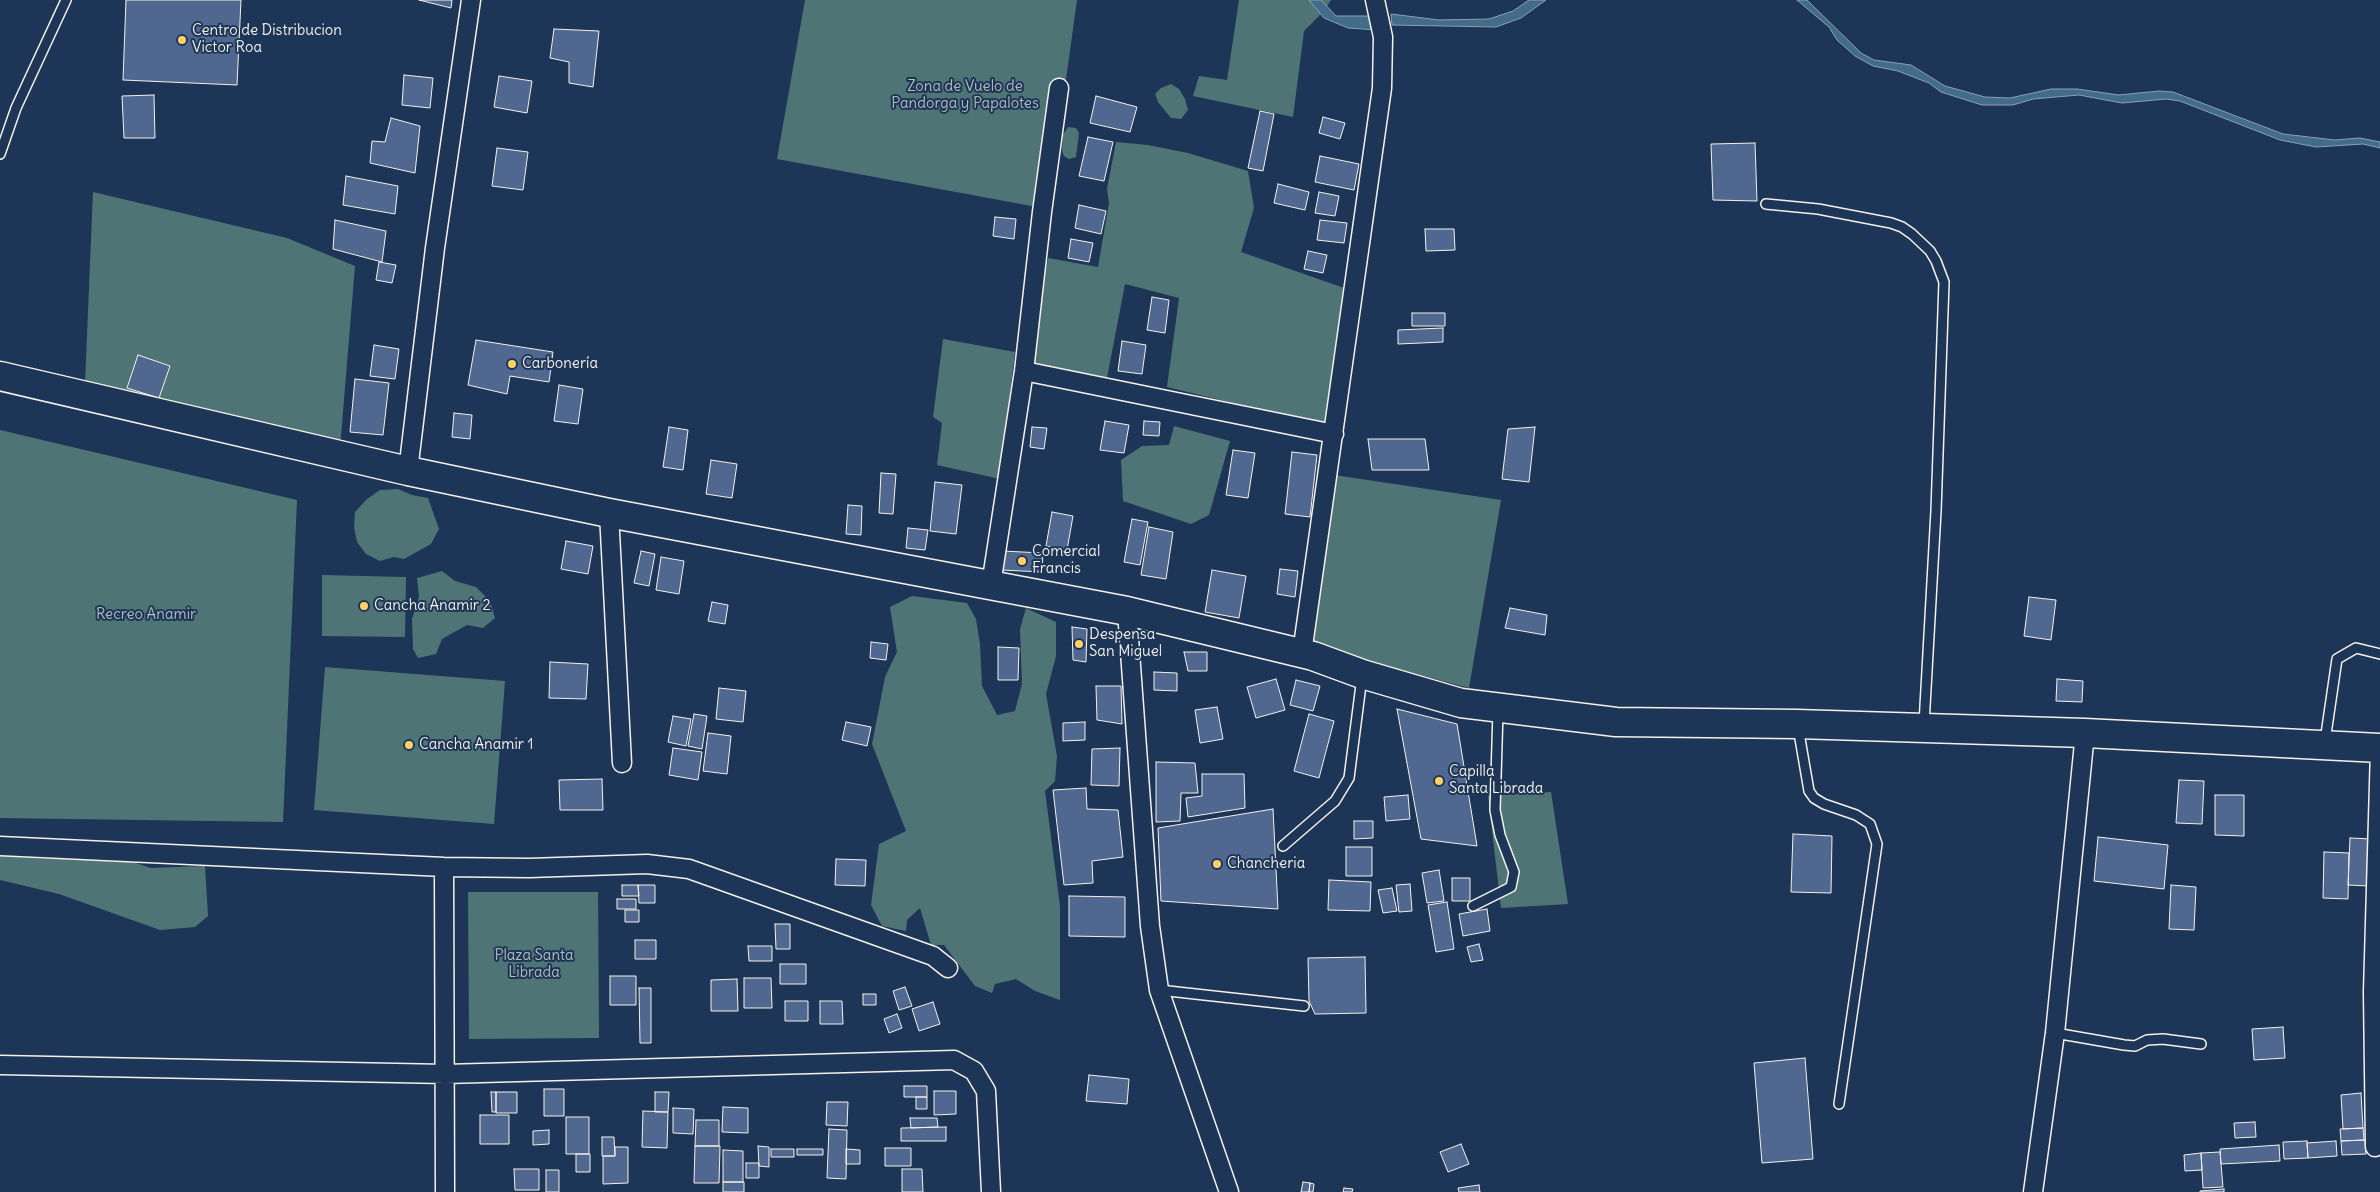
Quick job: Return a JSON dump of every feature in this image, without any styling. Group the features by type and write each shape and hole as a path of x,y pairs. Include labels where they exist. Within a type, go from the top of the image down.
{"main road":[{"path":"0,376 408,471 609,513 1127,611 1302,654 1461,703 1498,709 1616,722 1798,724 2085,732 2380,749"}],"street":[{"path":"408,471 435,248 471,0"},
{"path":"1302,654 1382,88 1383,37 1377,4"},
{"path":"990,585 1024,371 1042,212 1060,88"},
{"path":"1024,371 1334,434"},
{"path":"609,513 622,762"},
{"path":"1127,611 1150,926 1160,990 1229,1192"},
{"path":"2033,1192 2055,1033 2085,732"},
{"path":"2375,1146 2373,992 2380,749"},
{"path":"0,846 444,867 529,868 648,864 689,869 933,956 948,968"},
{"path":"444,867 445,1192"},
{"path":"0,1065 445,1074 954,1060 974,1071 986,1091 991,1192"}],"lane":[{"path":"0,154 16,108 66,0"},
{"path":"1766,204 1818,209 1891,223 1922,242 1936,261 1944,282 1936,511 1924,729"},
{"path":"2324,746 2337,659 2356,648 2380,654"},
{"path":"1283,846 1335,800 1348,778 1362,674"},
{"path":"1472,906 1511,887 1514,872 1500,835 1495,810 1498,709"},
{"path":"1798,724 1809,791 1814,798 1824,804 1856,814 1870,824 1877,844 1839,1104"},
{"path":"1160,990 1304,1006"},
{"path":"2055,1033 2124,1046 2136,1046 2147,1040 2163,1039 2201,1044"}],"green space":[{"name":"Zona de Vuelo de Pandorga y Papalotes","path":"805,0 1077,0 1048,209 777,159"},
{"path":"1239,0 1331,0 1324,11 1304,31 1293,117 1193,96 1199,76 1227,80"},
{"path":"1171,84 1179,89 1185,99 1188,110 1181,119 1171,118 1158,102 1155,94 1161,88"},
{"path":"1068,127 1076,128 1079,133 1076,157 1069,159 1064,156 1062,151 1063,135"},
{"path":"1116,142 1148,145 1188,153 1248,171 1254,208 1241,252 1347,289 1327,426 1167,387 1179,298 1125,284 1107,378 1029,363 1048,258 1098,267 1109,203 1107,189"},
{"path":"93,192 287,238 355,266 340,448 85,383"},
{"path":"943,339 1015,352 1000,479 937,465 942,423 933,417"},
{"path":"1174,426 1230,441 1209,515 1191,524 1123,501 1121,460 1142,446 1169,445"},
{"name":"Recreo Anamir","path":"0,430 297,500 283,822 0,818"},
{"path":"1334,475 1501,500 1469,688 1311,646"},
{"path":"398,489 412,495 428,498 439,529 431,544 404,559 394,557 380,561 366,554 357,542 354,527 355,512 367,499 380,490"},
{"path":"442,571 455,581 476,587 490,601 495,618 483,628 467,625 442,639 436,654 418,658 413,649 412,619 419,597 417,578"},
{"name":"Cancha Anamir 2","path":"322,575 406,577 405,637 322,636"},
{"path":"912,596 967,603 976,619 980,644 982,686 997,715 1015,711 1022,684 1020,629 1026,608 1056,622 1056,656 1046,694 1057,756 1055,781 1045,791 1060,906 1060,1000 1035,991 1016,979 995,984 992,993 975,986 944,945 931,945 920,908 907,920 906,931 882,926 871,905 879,844 906,831 872,744 885,677 897,652 890,607"},
{"name":"Cancha Anamir 1","path":"325,667 505,681 494,824 314,810"},
{"path":"1551,792 1568,904 1501,908 1488,796"},
{"path":"102,852 151,868 205,866 208,916 195,927 160,930 59,894 0,880 0,856 49,859"},
{"name":"Plaza Santa Librada","path":"468,892 598,892 599,1038 469,1039"}],"water":[{"path":"1309,0 1321,0 1336,16 1372,16 1376,30 1348,28 1324,18"},
{"path":"1529,0 1546,0 1521,18 1496,27 1392,25 1391,14 1439,20 1489,19 1513,11"},
{"path":"1797,0 1807,0 1861,53 1874,60 1911,65 1945,86 1985,97 2010,98 2051,89 2077,89 2119,95 2159,91 2173,92 2283,134 2335,140 2360,138 2380,142 2380,148 2363,144 2316,147 2280,140 2180,101 2166,99 2122,103 2079,95 2033,99 2013,105 1982,105 1941,92 1929,83 1898,71 1873,66 1855,56 1837,40 1829,27"}],"building":[{"name":"Centro de Distribucion Victor Roa","path":"126,0 241,0 237,85 123,80"},
{"path":"419,0 452,0 451,8"},
{"path":"554,29 599,31 593,87 569,83 569,62 550,58"},
{"path":"404,75 433,78 430,108 402,105"},
{"path":"499,76 532,81 527,113 494,107"},
{"path":"154,95 155,138 124,138 122,96"},
{"path":"1096,96 1137,107 1130,132 1090,123"},
{"path":"1260,111 1274,114 1263,171 1248,168"},
{"path":"1323,117 1345,123 1340,139 1319,133"},
{"path":"391,118 420,126 415,173 370,163 372,141 385,142"},
{"path":"1088,137 1113,142 1104,181 1079,176"},
{"path":"1755,143 1757,201 1713,200 1711,144"},
{"path":"497,148 528,152 523,190 492,186"},
{"path":"1320,156 1359,164 1354,190 1315,182"},
{"path":"346,176 398,186 395,214 343,205"},
{"path":"1278,184 1309,192 1305,210 1274,203"},
{"path":"1319,192 1339,196 1335,216 1315,213"},
{"path":"1079,205 1106,211 1101,234 1075,228"},
{"path":"995,217 1016,219 1014,239 993,236"},
{"path":"335,220 386,231 382,262 333,249"},
{"path":"1320,220 1347,223 1344,243 1317,240"},
{"path":"1425,229 1454,229 1455,250 1426,251"},
{"path":"1071,239 1093,243 1089,262 1068,258"},
{"path":"1308,251 1327,255 1323,273 1304,269"},
{"path":"379,262 396,265 392,283 376,280"},
{"path":"1152,297 1169,300 1165,333 1147,330"},
{"path":"1412,313 1445,313 1445,326 1412,326"},
{"path":"1443,328 1443,342 1398,344 1398,330"},
{"name":"Carbonería","path":"476,340 553,352 549,382 510,376 507,394 468,385"},
{"path":"1122,341 1146,345 1142,374 1118,371"},
{"path":"374,345 399,349 395,379 370,376"},
{"path":"138,355 170,366 159,398 127,388"},
{"path":"355,379 389,383 383,435 350,432"},
{"path":"559,385 583,389 578,424 554,421"},
{"path":"454,413 472,415 470,439 452,437"},
{"path":"1105,421 1129,425 1124,453 1100,450"},
{"path":"1144,421 1160,422 1159,436 1143,435"},
{"path":"669,427 688,430 683,470 663,467"},
{"path":"1032,427 1047,428 1044,449 1030,447"},
{"path":"1535,427 1529,482 1502,479 1508,429"},
{"path":"1368,439 1425,439 1429,470 1372,470"},
{"path":"1233,450 1255,453 1248,498 1226,495"},
{"path":"1292,452 1317,455 1310,517 1285,514"},
{"path":"711,460 737,464 732,498 706,494"},
{"path":"881,473 896,474 893,514 879,513"},
{"path":"935,482 962,485 956,534 930,531"},
{"path":"848,505 862,506 861,535 846,534"},
{"path":"1052,512 1073,516 1067,550 1046,546"},
{"path":"1132,519 1148,522 1140,565 1124,562"},
{"path":"1149,527 1173,532 1166,579 1141,575"},
{"path":"908,528 928,530 925,550 906,548"},
{"path":"566,541 593,546 588,574 561,569"},
{"path":"641,551 655,554 649,586 634,583"},
{"name":"Comercial Francis","path":"1002,551 1043,553 1042,572 1001,570"},
{"path":"661,557 684,561 679,594 656,590"},
{"path":"1280,569 1298,571 1295,597 1277,594"},
{"path":"1212,570 1246,576 1239,618 1205,612"},
{"path":"2029,597 2056,600 2051,640 2024,636"},
{"path":"712,602 728,605 725,624 708,621"},
{"path":"1510,608 1547,615 1545,635 1505,628"},
{"name":"Despensa San Miguel","path":"1072,627 1087,629 1086,662 1073,660"},
{"path":"871,642 888,644 886,660 870,658"},
{"path":"998,647 1019,648 1018,680 998,680"},
{"path":"1184,652 1207,652 1207,671 1188,671"},
{"path":"550,662 588,664 586,699 549,698"},
{"path":"1154,672 1177,673 1177,691 1154,690"},
{"path":"1276,679 1285,710 1256,718 1247,687"},
{"path":"2057,679 2083,681 2082,702 2056,701"},
{"path":"1296,680 1320,686 1313,711 1290,705"},
{"path":"1096,686 1121,686 1122,724 1097,720"},
{"path":"719,688 746,691 743,722 716,719"},
{"path":"1217,707 1223,739 1200,743 1195,710"},
{"name":"Capilla Santa Librada","path":"1397,709 1457,724 1477,846 1421,839"},
{"path":"694,714 707,716 702,749 688,746"},
{"path":"1309,714 1334,721 1319,778 1294,771"},
{"path":"673,716 691,719 686,746 668,742"},
{"path":"846,722 871,727 867,746 842,740"},
{"path":"1085,722 1085,740 1063,741 1063,723"},
{"path":"708,733 731,736 727,774 703,771"},
{"path":"673,748 702,752 698,780 669,775"},
{"path":"1120,748 1119,786 1091,785 1092,749"},
{"path":"1156,762 1195,763 1198,793 1181,793 1180,821 1156,822"},
{"path":"1202,774 1244,774 1245,808 1188,817 1186,798 1202,796"},
{"path":"602,779 603,810 560,810 559,780"},
{"path":"2179,780 2204,781 2202,824 2176,823"},
{"path":"1086,788 1087,809 1118,810 1123,857 1092,861 1093,883 1064,885 1053,790"},
{"path":"1408,795 1410,819 1386,821 1384,797"},
{"path":"2215,795 2244,795 2244,836 2215,835"},
{"name":"Chancheria","path":"1273,809 1278,909 1161,901 1158,828"},
{"path":"1354,821 1373,821 1373,838 1354,839"},
{"path":"1793,834 1832,836 1831,893 1791,892"},
{"path":"2098,837 2168,845 2164,889 2094,881"},
{"path":"2350,838 2372,839 2370,886 2348,885"},
{"path":"1346,847 1372,847 1372,876 1346,876"},
{"path":"2324,852 2349,853 2348,899 2323,898"},
{"path":"836,859 866,860 865,886 835,885"},
{"path":"1439,870 1444,901 1427,903 1422,873"},
{"path":"1452,878 1470,878 1470,901 1452,901"},
{"path":"1329,880 1371,882 1370,911 1328,910"},
{"path":"1410,884 1412,911 1399,912 1396,885"},
{"path":"622,885 638,885 639,896 622,896"},
{"path":"638,885 655,885 655,903 639,903"},
{"path":"2171,885 2196,887 2194,930 2169,929"},
{"path":"1392,888 1397,911 1383,913 1378,890"},
{"path":"1069,896 1125,897 1125,937 1069,936"},
{"path":"617,899 636,899 636,909 617,909"},
{"path":"1447,902 1454,949 1436,952 1428,905"},
{"path":"1487,909 1490,931 1463,936 1459,914"},
{"path":"625,910 639,910 639,922 625,922"},
{"path":"775,924 790,924 790,949 776,949"},
{"path":"635,940 656,940 656,959 635,959"},
{"path":"1479,944 1483,960 1471,962 1467,947"},
{"path":"748,946 772,946 772,961 749,961"},
{"path":"1365,957 1366,1013 1315,1014 1309,1001 1308,958"},
{"path":"780,964 806,964 806,984 780,984"},
{"path":"610,976 636,976 636,1005 610,1005"},
{"path":"744,978 771,978 772,1008 744,1008"},
{"path":"737,979 738,1011 711,1011 711,980"},
{"path":"905,987 912,1006 899,1010 893,991"},
{"path":"639,988 651,988 651,1043 640,1043"},
{"path":"863,994 876,994 876,1005 863,1005"},
{"path":"785,1001 808,1001 808,1021 785,1021"},
{"path":"820,1001 842,1001 843,1024 820,1024"},
{"path":"933,1002 940,1024 919,1031 912,1009"},
{"path":"897,1014 902,1028 889,1033 884,1019"},
{"path":"2283,1027 2285,1058 2254,1060 2252,1029"},
{"path":"1805,1058 1813,1159 1762,1163 1754,1063"},
{"path":"1089,1075 1129,1079 1127,1104 1086,1101"},
{"path":"904,1086 927,1086 927,1097 904,1097"},
{"path":"544,1089 564,1089 564,1116 544,1116"},
{"path":"934,1091 956,1091 956,1114 934,1115"},
{"path":"491,1092 496,1092 496,1112 492,1112"},
{"path":"496,1092 517,1092 517,1113 496,1113"},
{"path":"655,1092 669,1092 668,1112 655,1112"},
{"path":"2361,1093 2363,1128 2343,1129 2341,1095"},
{"path":"916,1097 927,1097 927,1109 916,1109"},
{"path":"827,1102 848,1102 847,1126 826,1125"},
{"path":"723,1107 748,1108 748,1133 722,1132"},
{"path":"673,1108 694,1109 693,1134 673,1133"},
{"path":"643,1111 668,1112 667,1148 642,1147"},
{"path":"480,1115 509,1115 509,1144 480,1144"},
{"path":"566,1117 589,1117 589,1154 566,1154"},
{"path":"910,1118 937,1118 938,1127 911,1128"},
{"path":"696,1120 719,1120 719,1146 695,1146"},
{"path":"2255,1122 2256,1137 2235,1138 2234,1123"},
{"path":"946,1127 946,1141 901,1141 901,1128"},
{"path":"2363,1128 2364,1140 2341,1141 2340,1129"},
{"path":"829,1129 847,1130 846,1179 827,1178"},
{"path":"549,1130 549,1144 533,1145 533,1131"},
{"path":"602,1137 614,1137 615,1156 602,1156"},
{"path":"2365,1140 2366,1154 2342,1155 2341,1141"},
{"path":"2307,1141 2308,1158 2284,1159 2283,1142"},
{"path":"2336,1141 2337,1156 2308,1158 2307,1143"},
{"path":"1461,1144 1469,1164 1448,1172 1440,1152"},
{"path":"2279,1145 2280,1161 2221,1164 2220,1149"},
{"path":"695,1146 720,1146 719,1183 694,1183"},
{"path":"758,1146 769,1147 769,1167 759,1166"},
{"path":"615,1147 628,1147 628,1183 603,1184 603,1156 615,1156"},
{"path":"885,1148 911,1148 911,1166 885,1166"},
{"path":"771,1149 794,1149 794,1157 771,1157"},
{"path":"797,1149 823,1149 823,1155 797,1155"},
{"path":"846,1149 860,1150 860,1164 846,1164"},
{"path":"723,1150 743,1151 743,1182 723,1182"},
{"path":"2220,1152 2223,1187 2203,1188 2201,1153"},
{"path":"2201,1153 2202,1170 2185,1171 2184,1155"},
{"path":"576,1154 590,1154 590,1172 576,1172"},
{"path":"746,1163 759,1163 759,1178 746,1178"},
{"path":"514,1169 539,1169 539,1190 515,1190"},
{"path":"902,1169 922,1169 923,1192 902,1192"},
{"path":"546,1170 559,1170 559,1192 546,1192"},
{"path":"723,1182 744,1182 744,1192 723,1192"},
{"path":"1303,1182 1310,1183 1309,1192 1301,1192"},
{"path":"1310,1183 1314,1184 1313,1192 1309,1192"},
{"path":"1479,1185 1480,1192 1459,1192 1458,1188"},
{"path":"1344,1188 1353,1189 1352,1192 1343,1192"},
{"path":"2224,1189 2224,1192 2200,1192 2200,1191"}],"place":[{"name":"Centro de Distribucion Victor Roa","path":"182,40"},
{"name":"Carbonería","path":"512,364"},
{"name":"Comercial Francis","path":"1022,561"},
{"name":"Cancha Anamir 2","path":"364,606"},
{"name":"Despensa San Miguel","path":"1079,644"},
{"name":"Cancha Anamir 1","path":"409,745"},
{"name":"Capilla Santa Librada","path":"1439,781"},
{"name":"Chancheria","path":"1217,864"}]}
